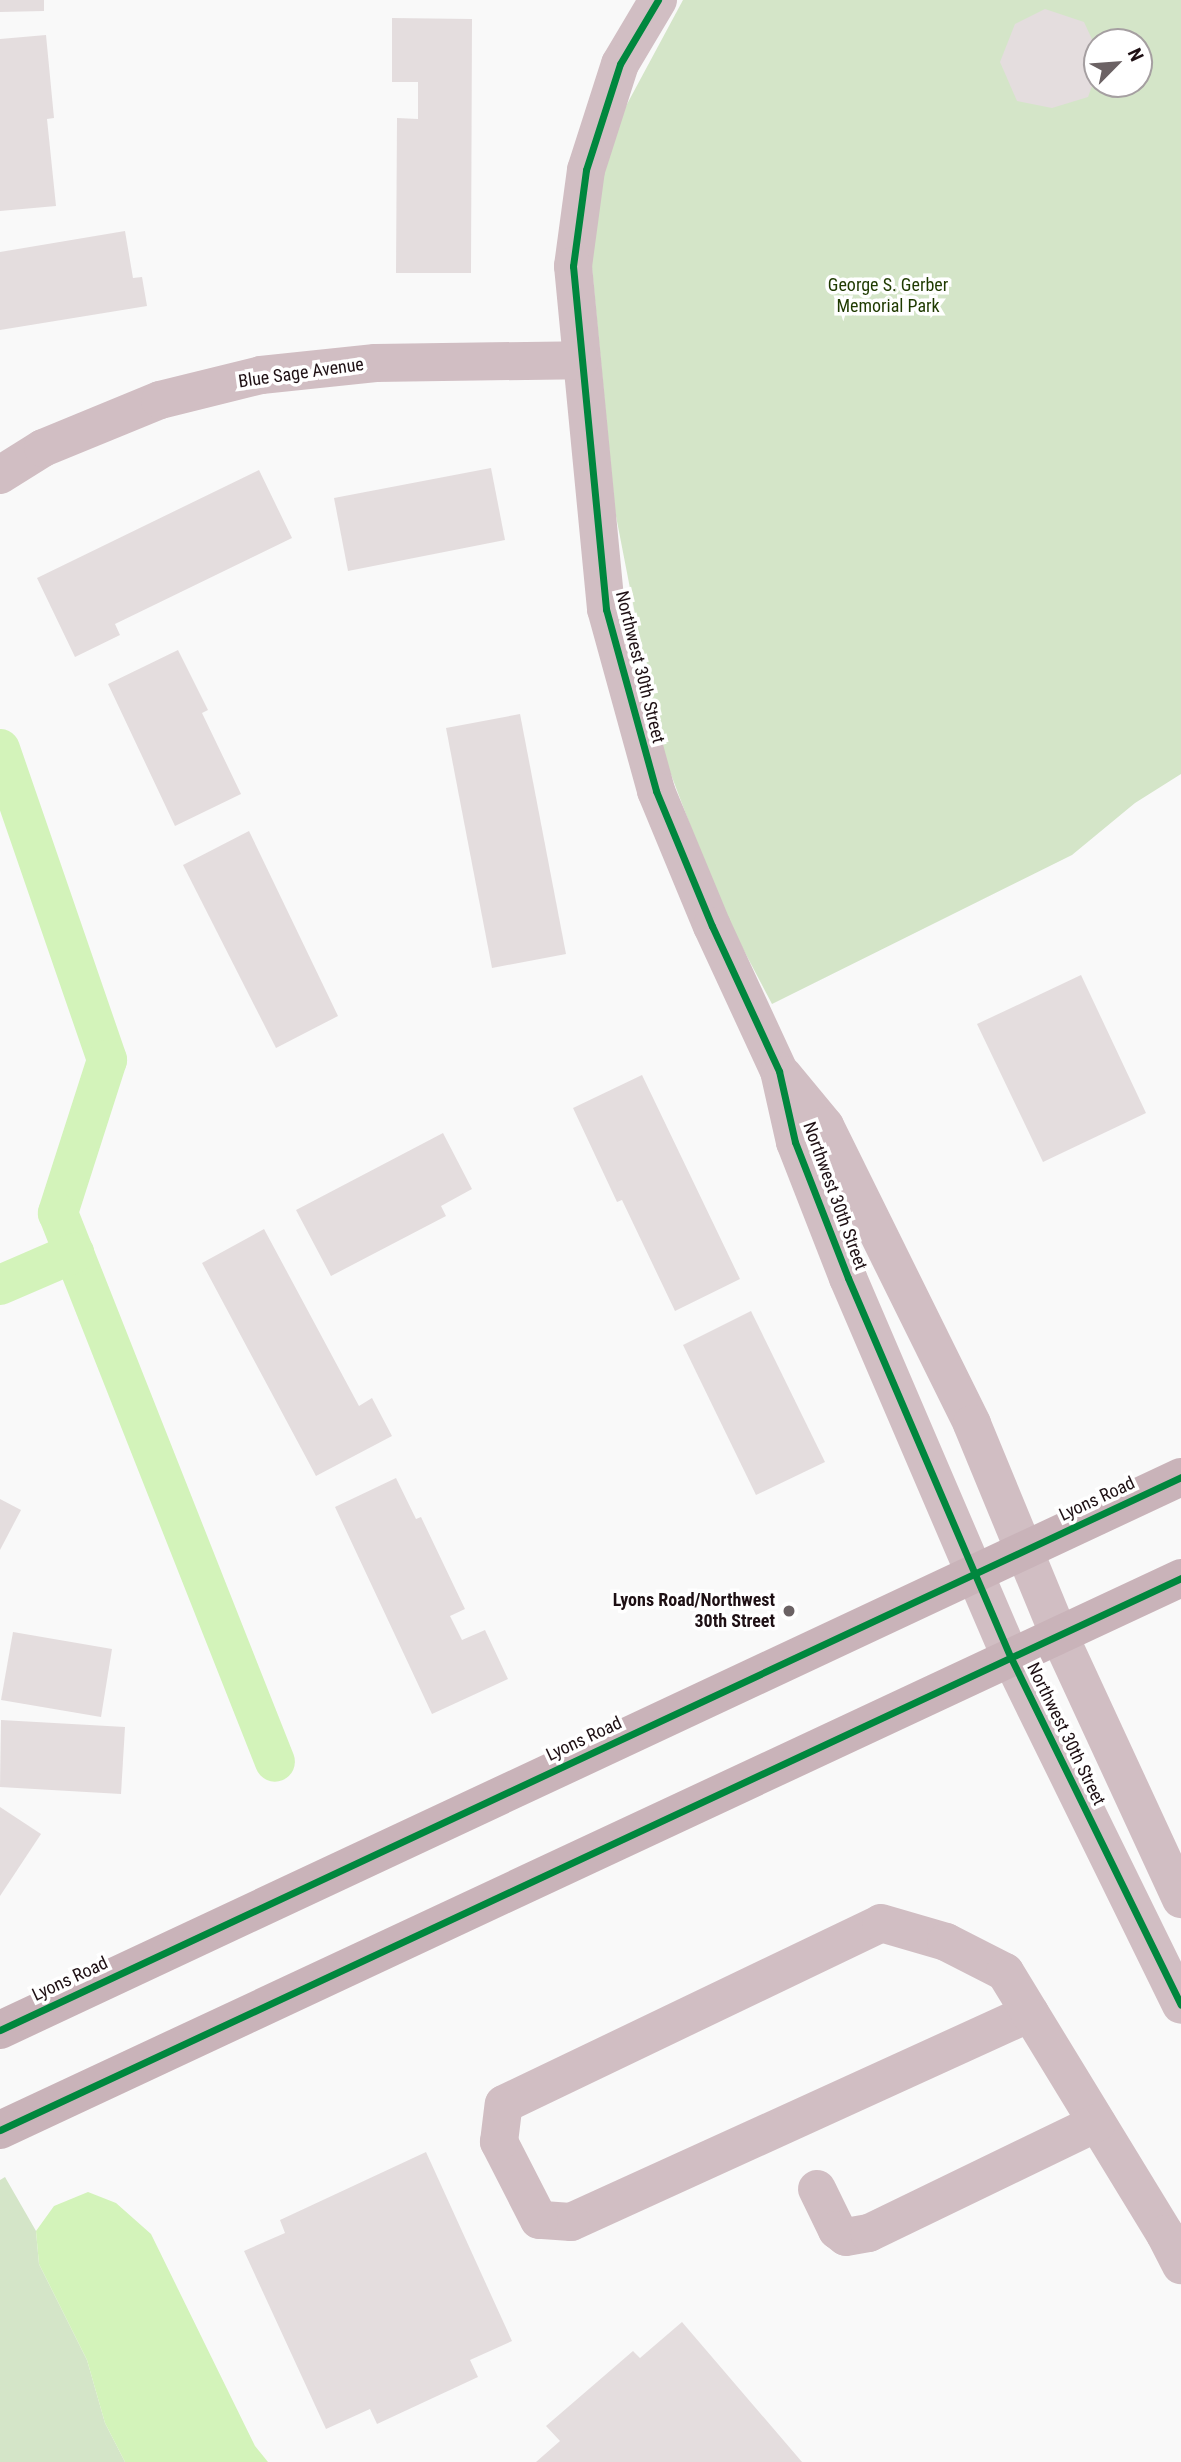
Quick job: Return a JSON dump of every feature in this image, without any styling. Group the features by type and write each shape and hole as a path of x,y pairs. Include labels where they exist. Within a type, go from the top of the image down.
{"main road":[{"name":"Lyons Road","path":"0,2030 1181,1477"},
{"path":"0,2130 1181,1578"}],"street":[{"name":"Northwest 30th Street","path":"658,0 620,64 586,170 573,266 606,609 656,791 712,926 779,1071 795,1142 843,1265 1011,1658 1181,2005"},
{"name":"Blue Sage Avenue","path":"0,475 43,448 160,400 261,375 375,363 580,360"},
{"name":"Northwest 30th Street","path":"779,1071 825,1126 972,1424 1059,1635 1181,1899"},
{"path":"1030,2013 571,2222 539,2220 499,2142 504,2104 881,1923 946,1942 1006,1972 1165,2234 1181,2265"},
{"path":"817,2189 837,2230 846,2237 869,2233 1097,2123"}],"green space":[{"name":"George S. Gerber Memorial Park","path":"683,0 1181,0 1181,774 1135,803 1072,855 772,1004 721,907 661,748 615,511 584,184"},
{"path":"5,2177 36,2231 39,2264 87,2360 105,2423 125,2462 0,2462 0,2180"}],"shaded area":[{"path":"88,2192 116,2203 151,2234 255,2446 268,2462 125,2462 105,2423 87,2360 39,2264 36,2231 54,2206"}],"building":[{"path":"0,0 44,0 44,11 0,12"},
{"path":"1045,9 1084,22 1087,28 1083,28 1085,98 1052,108 1017,101 1000,62 1015,24"},
{"path":"392,18 472,19 471,273 396,273 397,118 418,119 418,82 392,82"},
{"path":"46,35 54,118 47,119 56,206 0,211 0,39"},
{"path":"125,231 133,278 142,277 147,306 0,330 0,252"},
{"path":"491,468 505,540 348,571 334,498"},
{"path":"259,470 292,538 115,624 120,635 75,657 37,578"},
{"path":"178,650 208,710 202,713 241,794 175,826 108,684"},
{"path":"520,714 566,954 492,968 446,728"},
{"path":"249,831 338,1016 276,1048 183,865"},
{"path":"1081,975 1146,1113 1043,1162 977,1024"},
{"path":"642,1075 740,1279 675,1311 622,1200 617,1202 573,1108"},
{"path":"443,1133 472,1189 441,1206 446,1216 331,1276 296,1210"},
{"path":"264,1229 359,1406 372,1398 392,1436 316,1476 202,1263"},
{"path":"751,1311 825,1462 756,1495 683,1345"},
{"path":"396,1478 416,1519 421,1517 465,1609 450,1616 462,1640 485,1630 508,1679 432,1714 335,1507"},
{"path":"0,1499 21,1510 0,1550"},
{"path":"13,1632 112,1649 101,1717 1,1700"},
{"path":"1,1720 125,1727 121,1794 0,1787"},
{"path":"0,1807 41,1834 0,1896"},
{"path":"426,2152 512,2341 470,2360 478,2377 377,2424 370,2409 326,2429 244,2251 285,2233 280,2220"},
{"path":"682,2322 802,2462 536,2462 560,2441 546,2426 633,2351 640,2358"}],"waterway":[{"path":"0,749 107,1060 58,1213 275,1762"},
{"path":"0,1285 74,1253"}],"cycle path":[{"path":"658,0 620,64 586,170 573,266 606,609 656,791 712,926 779,1071 795,1142 848,1278 1011,1658 1181,2005"},
{"path":"0,2030 1181,1477"},
{"path":"0,2130 1181,1578"}],"place":[{"name":"Lyons Road/Northwest 30th Street","path":"789,1611"}]}
